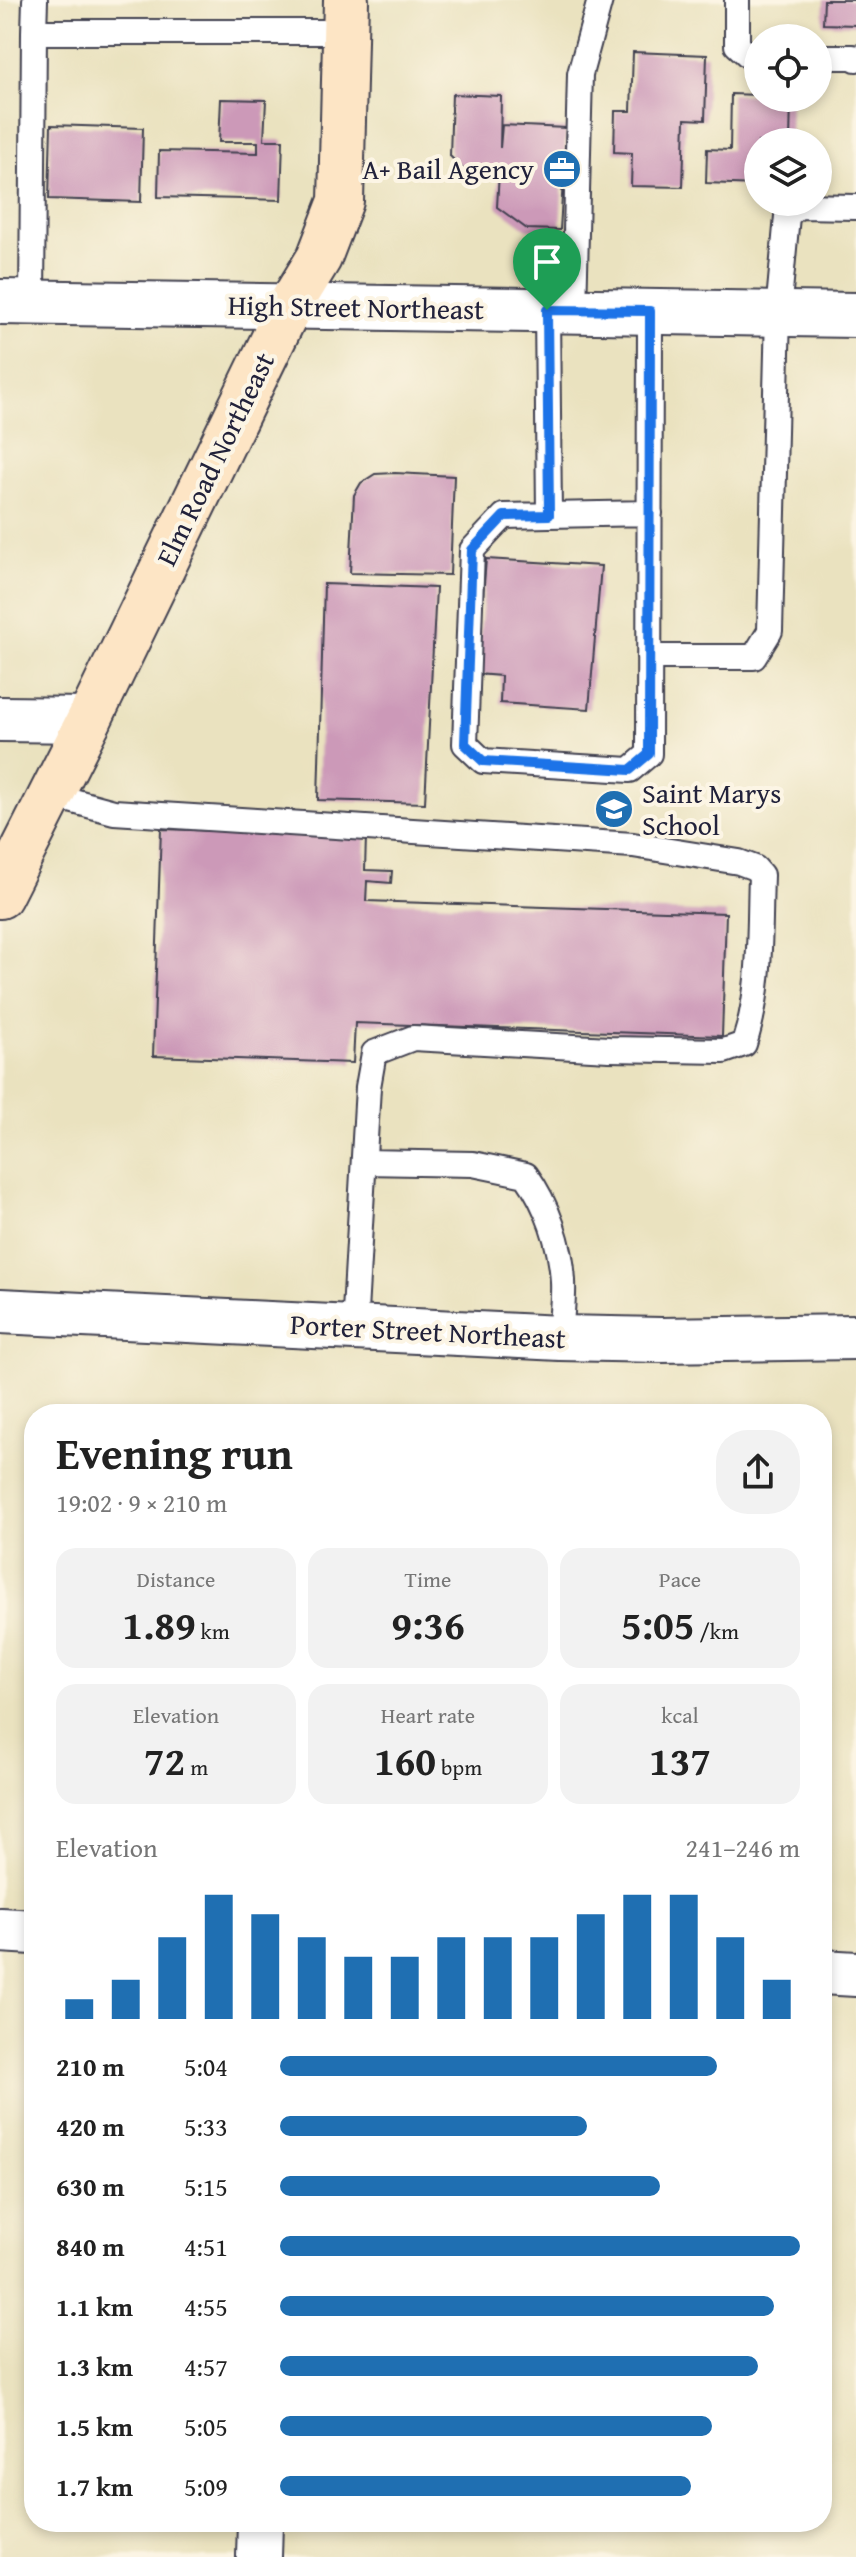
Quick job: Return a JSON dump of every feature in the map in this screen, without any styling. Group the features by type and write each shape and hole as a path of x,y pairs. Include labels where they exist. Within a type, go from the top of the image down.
{"main road":[{"name":"Elm Road Northeast","path":"0,896 289,307 319,258 341,201 345,16"}],"street":[{"name":"High Street Northeast","path":"16,302 856,315"},
{"path":"0,719 89,720"},
{"name":"Porter Street Northeast","path":"0,1311 560,1338 856,1337"},
{"path":"0,1930 24,1931"},
{"path":"832,1973 856,1974"},
{"path":"259,2557 260,2532"}],"lane":[{"path":"16,302 35,0"},
{"path":"549,515 560,310 580,74 600,0"},
{"path":"737,0 737,45 744,51"},
{"path":"34,32 345,16"},
{"path":"832,58 856,59"},
{"path":"649,657 754,657 770,631 778,313 787,216 798,206 856,207"},
{"path":"650,311 650,513 649,754 630,770 483,761 465,744 472,550 504,516 650,513"},
{"path":"51,795 114,812 633,845 739,862 755,868 761,875 753,1018 744,1044 724,1051 609,1049 413,1038 374,1053 368,1087 354,1329"},
{"path":"364,1162 473,1164 526,1175 541,1195 554,1234 563,1279 560,1338"}],"building":[{"path":"824,0 856,0 856,25 823,24"},
{"path":"633,52 707,55 705,120 685,119 683,187 631,186 632,153 614,152 615,111 631,111"},
{"path":"452,94 501,96 500,148 502,125 566,128 560,230 527,229 497,207 499,172 465,171 450,156"},
{"path":"731,94 744,94 744,112 791,112 790,128 744,128 744,184 706,183 707,149 730,150"},
{"path":"221,99 266,100 264,140 283,140 281,200 158,197 159,151 258,153 258,142 219,142"},
{"path":"51,125 143,128 141,202 49,199"},
{"path":"375,474 454,476 450,575 350,573 354,495 361,483"},
{"path":"486,559 601,566 589,709 500,703 501,676 477,674"},
{"path":"324,584 436,588 425,803 318,800"},
{"path":"161,829 366,836 365,870 392,871 391,883 367,881 366,901 726,913 722,1036 355,1023 353,1063 153,1056"}],"place":[{"name":"A+ Bail Agency","path":"562,169"},
{"name":"Saint Marys School","path":"614,809"}],"route":[{"path":"547,310 650,311 649,754 630,770 483,761 465,744 472,550 504,516 549,515 547,310"}]}
